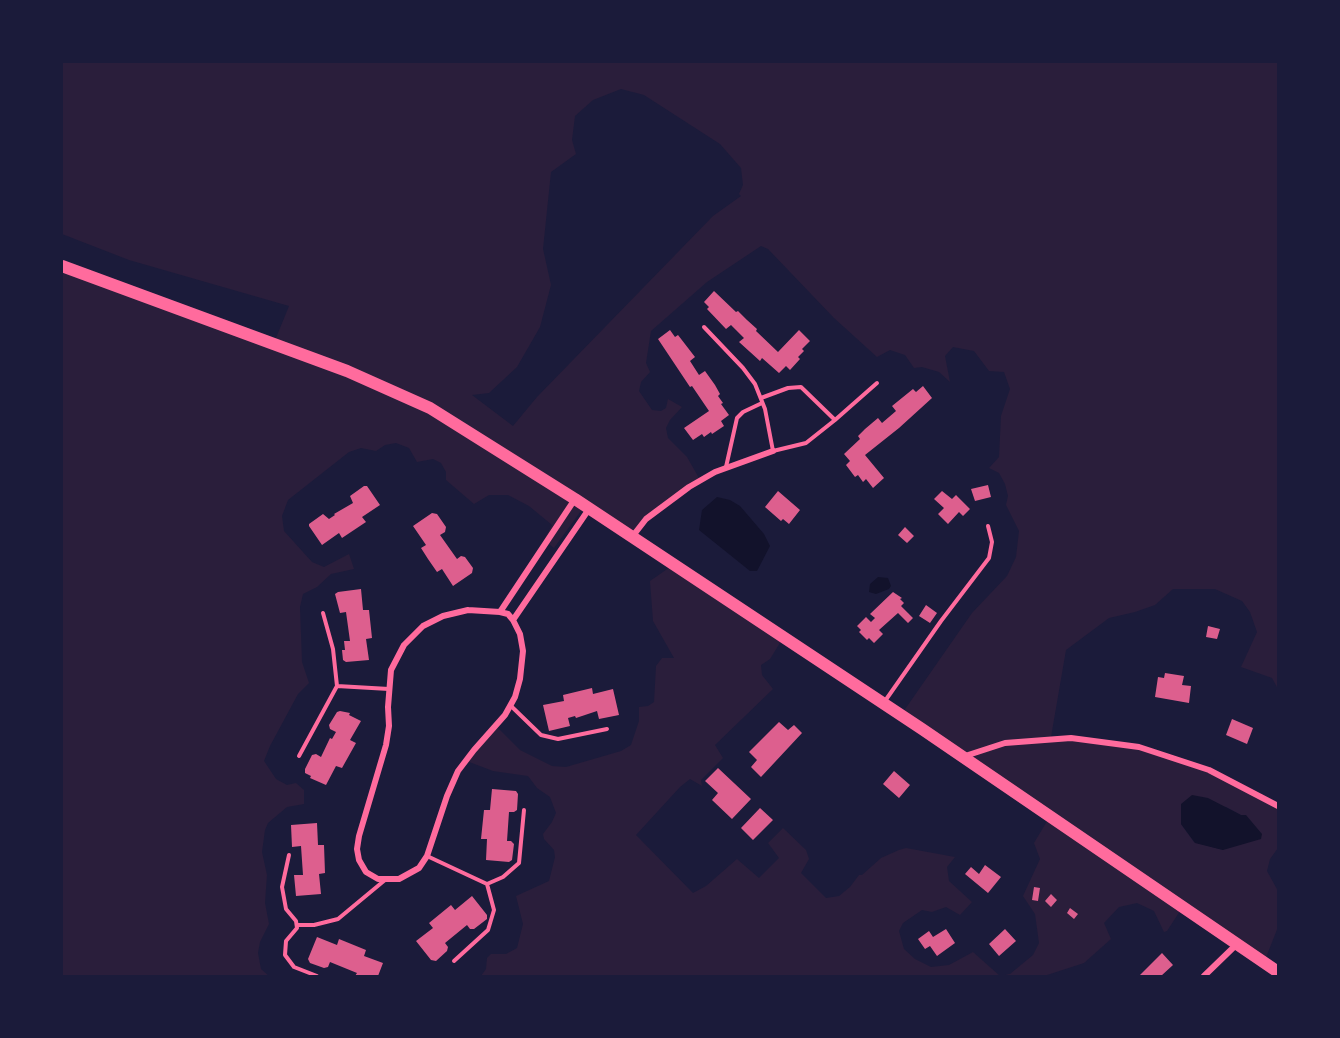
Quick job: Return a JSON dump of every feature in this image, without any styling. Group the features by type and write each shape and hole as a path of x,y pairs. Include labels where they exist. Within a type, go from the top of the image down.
{"main road":[{"path":"62,266 347,371 430,408 575,499 962,757 1278,972"}],"street":[{"path":"632,537 646,519 668,501 698,482 725,468 773,451"},
{"path":"500,612 575,499"},
{"path":"513,620 589,509"},
{"path":"545,544 559,552"},
{"path":"468,610 500,612 513,620 519,634 522,658 520,680 511,706 458,771 427,856 419,868 406,877 385,880 366,872 359,860 358,836 386,745 389,726 389,679 394,661 411,636 423,626 443,616 468,610"},
{"path":"962,757 1005,743 1071,738 1139,747 1209,770 1278,806"},
{"path":"1204,976 1236,945"}],"lane":[{"path":"704,327 755,384 773,451 806,443 877,382"},
{"path":"725,468 737,418 761,400 788,388 801,387 835,420"},
{"path":"883,704 941,621 989,558 992,542 988,526"},
{"path":"298,756 337,686 333,649 323,613"},
{"path":"337,686 389,689"},
{"path":"511,706 541,735 558,739 607,729"},
{"path":"427,856 488,884 503,877 519,863 524,810"},
{"path":"289,855 282,887 286,909 296,921 297,928 286,941 285,955 294,967 316,976"},
{"path":"297,925 314,925 338,919 385,880"},
{"path":"454,961 488,930 494,910 488,884"}],"shaded area":[{"path":"62,62 1278,62 1278,689 1272,678 1241,667 1257,632 1250,612 1242,601 1215,589 1173,589 1155,605 1109,618 1066,650 1051,737 1142,747 1210,770 1278,805 1278,848 1270,859 1267,871 1278,891 1278,927 1265,960 1182,908 1164,932 1154,911 1137,903 1119,907 1104,923 1111,939 1084,963 1044,976 1001,976 1010,974 1033,955 1039,943 1035,914 1023,896 1040,859 1034,843 1049,818 901,715 972,613 1007,576 1016,557 1019,531 1006,505 1008,496 1005,484 999,473 989,468 999,457 1001,416 1010,389 1004,372 989,371 974,351 953,347 945,356 950,382 939,372 922,367 914,368 905,355 890,350 877,357 834,318 768,249 761,246 707,282 651,331 646,363 650,372 641,382 639,391 652,410 661,411 666,408 668,399 682,407 666,428 668,438 687,457 699,478 634,533 586,504 554,548 544,540 552,525 529,506 508,495 489,495 474,504 446,480 446,472 441,463 433,459 417,462 409,448 396,443 385,445 376,451 361,448 349,452 288,500 282,516 284,531 312,562 324,567 349,554 354,569 331,574 317,587 303,594 300,607 302,662 309,683 298,694 264,761 276,779 287,785 296,783 304,790 304,804 287,807 268,823 265,830 262,852 267,875 265,903 269,924 260,942 258,953 261,969 269,976 62,976 62,264 274,338 276,338 289,306 129,260 62,234","holes":["621,89 644,95 720,144 741,168 743,185 739,194 741,196 713,216 537,397 513,426 472,395 489,393 517,367 540,327 551,285 543,249 551,172 576,154 572,140 575,116 593,100","1181,804 1226,807 1241,815 1246,815 1223,850 1194,842 1181,824"]},
{"path":"717,497 730,500 740,506 764,534 770,546 757,571 750,571 699,530 702,510"},
{"path":"673,565 783,638 770,659 761,665 762,675 773,689 715,745 723,758 701,780 702,786 690,779 636,835 693,893 706,886 737,859 759,878 779,858 768,843 783,828 806,850 809,859 801,873 826,898 839,896 859,875 862,875 881,858 899,850 906,848 955,857 947,867 949,881 972,902 960,915 946,907 932,912 922,910 903,923 899,931 904,949 915,959 931,967 949,965 973,952 1000,976 481,976 486,969 487,958 491,954 506,954 517,948 523,924 516,896 549,881 555,857 554,850 544,839 543,834 556,813 550,797 537,788 528,776 493,771 464,760 466,755 494,724 520,750 552,766 566,767 621,751 631,745 639,721 639,707 648,706 654,702 656,666 662,658 674,658 653,621 650,581"},
{"path":"878,577 888,578 891,586 876,594 869,592 870,584"},
{"path":"1192,795 1208,798 1241,815 1246,815 1262,834 1261,839 1223,850 1195,843 1181,824 1181,804"}],"building":[{"path":"714,291 757,329 756,331 778,352 799,330 810,341 802,349 804,351 798,357 800,359 790,370 786,366 779,373 762,358 760,361 739,342 744,338 731,325 726,329 707,309 709,307 704,302"},
{"path":"670,330 675,337 678,335 695,357 690,361 699,375 705,371 715,385 723,403 721,404 729,415 721,421 724,426 712,434 711,432 704,437 702,434 693,440 684,428 709,411 658,339"},
{"path":"923,386 932,398 865,455 884,478 873,488 866,479 863,482 858,475 855,477 846,465 850,461 844,454 860,439 858,436 865,429 878,418 882,423 896,411 892,406 913,389 916,392"},
{"path":"988,485 991,497 975,501 971,489"},
{"path":"367,486 380,505 362,517 366,522 342,538 339,533 322,545 309,524 323,514 329,519 353,503 350,496"},
{"path":"778,491 800,510 789,524 783,519 781,521 765,507"},
{"path":"942,491 952,499 956,495 970,509 963,516 959,512 948,524 938,514 944,508 934,499"},
{"path":"432,513 437,514 446,527 445,532 440,535 457,559 461,556 465,557 473,568 472,573 453,586 442,569 437,572 428,559 421,548 426,545 413,526"},
{"path":"905,527 914,536 907,543 898,535"},
{"path":"361,589 363,610 369,610 372,638 366,639 369,660 346,662 343,660 342,650 345,650 344,641 350,641 346,612 340,613 335,594"},
{"path":"893,592 902,598 900,599 904,603 901,606 913,618 908,623 898,613 879,630 883,634 874,643 869,638 867,640 859,632 861,630 857,626 866,617 871,622 875,618 870,614"},
{"path":"926,605 937,613 930,623 919,616"},
{"path":"1208,626 1220,629 1217,639 1206,637"},
{"path":"1165,673 1184,676 1182,685 1191,686 1189,703 1155,697 1158,677 1164,678"},
{"path":"592,688 593,694 613,689 619,715 599,719 597,711 576,718 575,716 568,718 570,726 549,731 543,705 564,701 563,695"},
{"path":"340,711 350,713 349,715 361,721 350,740 356,743 342,768 336,766 326,785 310,778 311,776 305,773 305,769 312,755 316,754 321,757 330,738 332,739 336,732 330,729 329,725"},
{"path":"1232,719 1253,728 1247,744 1226,735"},
{"path":"779,722 788,730 794,725 802,733 761,777 751,767 757,760 749,752"},
{"path":"718,768 751,799 732,819 712,800 718,793 705,781"},
{"path":"894,771 910,785 899,798 883,784"},
{"path":"492,789 516,791 518,794 517,810 509,812 507,841 514,844 512,860 509,862 486,860 487,839 481,839 484,810 490,810"},
{"path":"760,808 773,820 753,840 741,828"},
{"path":"317,823 318,845 324,845 325,873 319,874 321,894 296,896 294,875 303,875 301,846 292,847 291,825"},
{"path":"985,865 1001,877 988,893 965,874 971,867 979,874"},
{"path":"1034,887 1040,888 1038,901 1032,900"},
{"path":"1051,894 1057,900 1051,907 1045,901"},
{"path":"472,896 487,915 487,919 474,929 470,929 467,925 445,943 448,947 447,951 436,961 431,960 416,941 433,928 429,923 451,905 455,910"},
{"path":"1070,908 1078,914 1074,919 1067,913"},
{"path":"946,929 955,943 937,956 930,946 925,949 918,939 929,931 933,937"},
{"path":"1005,929 1016,941 999,956 989,944"},
{"path":"317,937 337,945 339,939 366,950 364,956 383,963 378,976 355,976 357,973 330,962 328,967 324,968 310,963 308,959"},
{"path":"1162,953 1173,965 1161,976 1139,976"}]}
